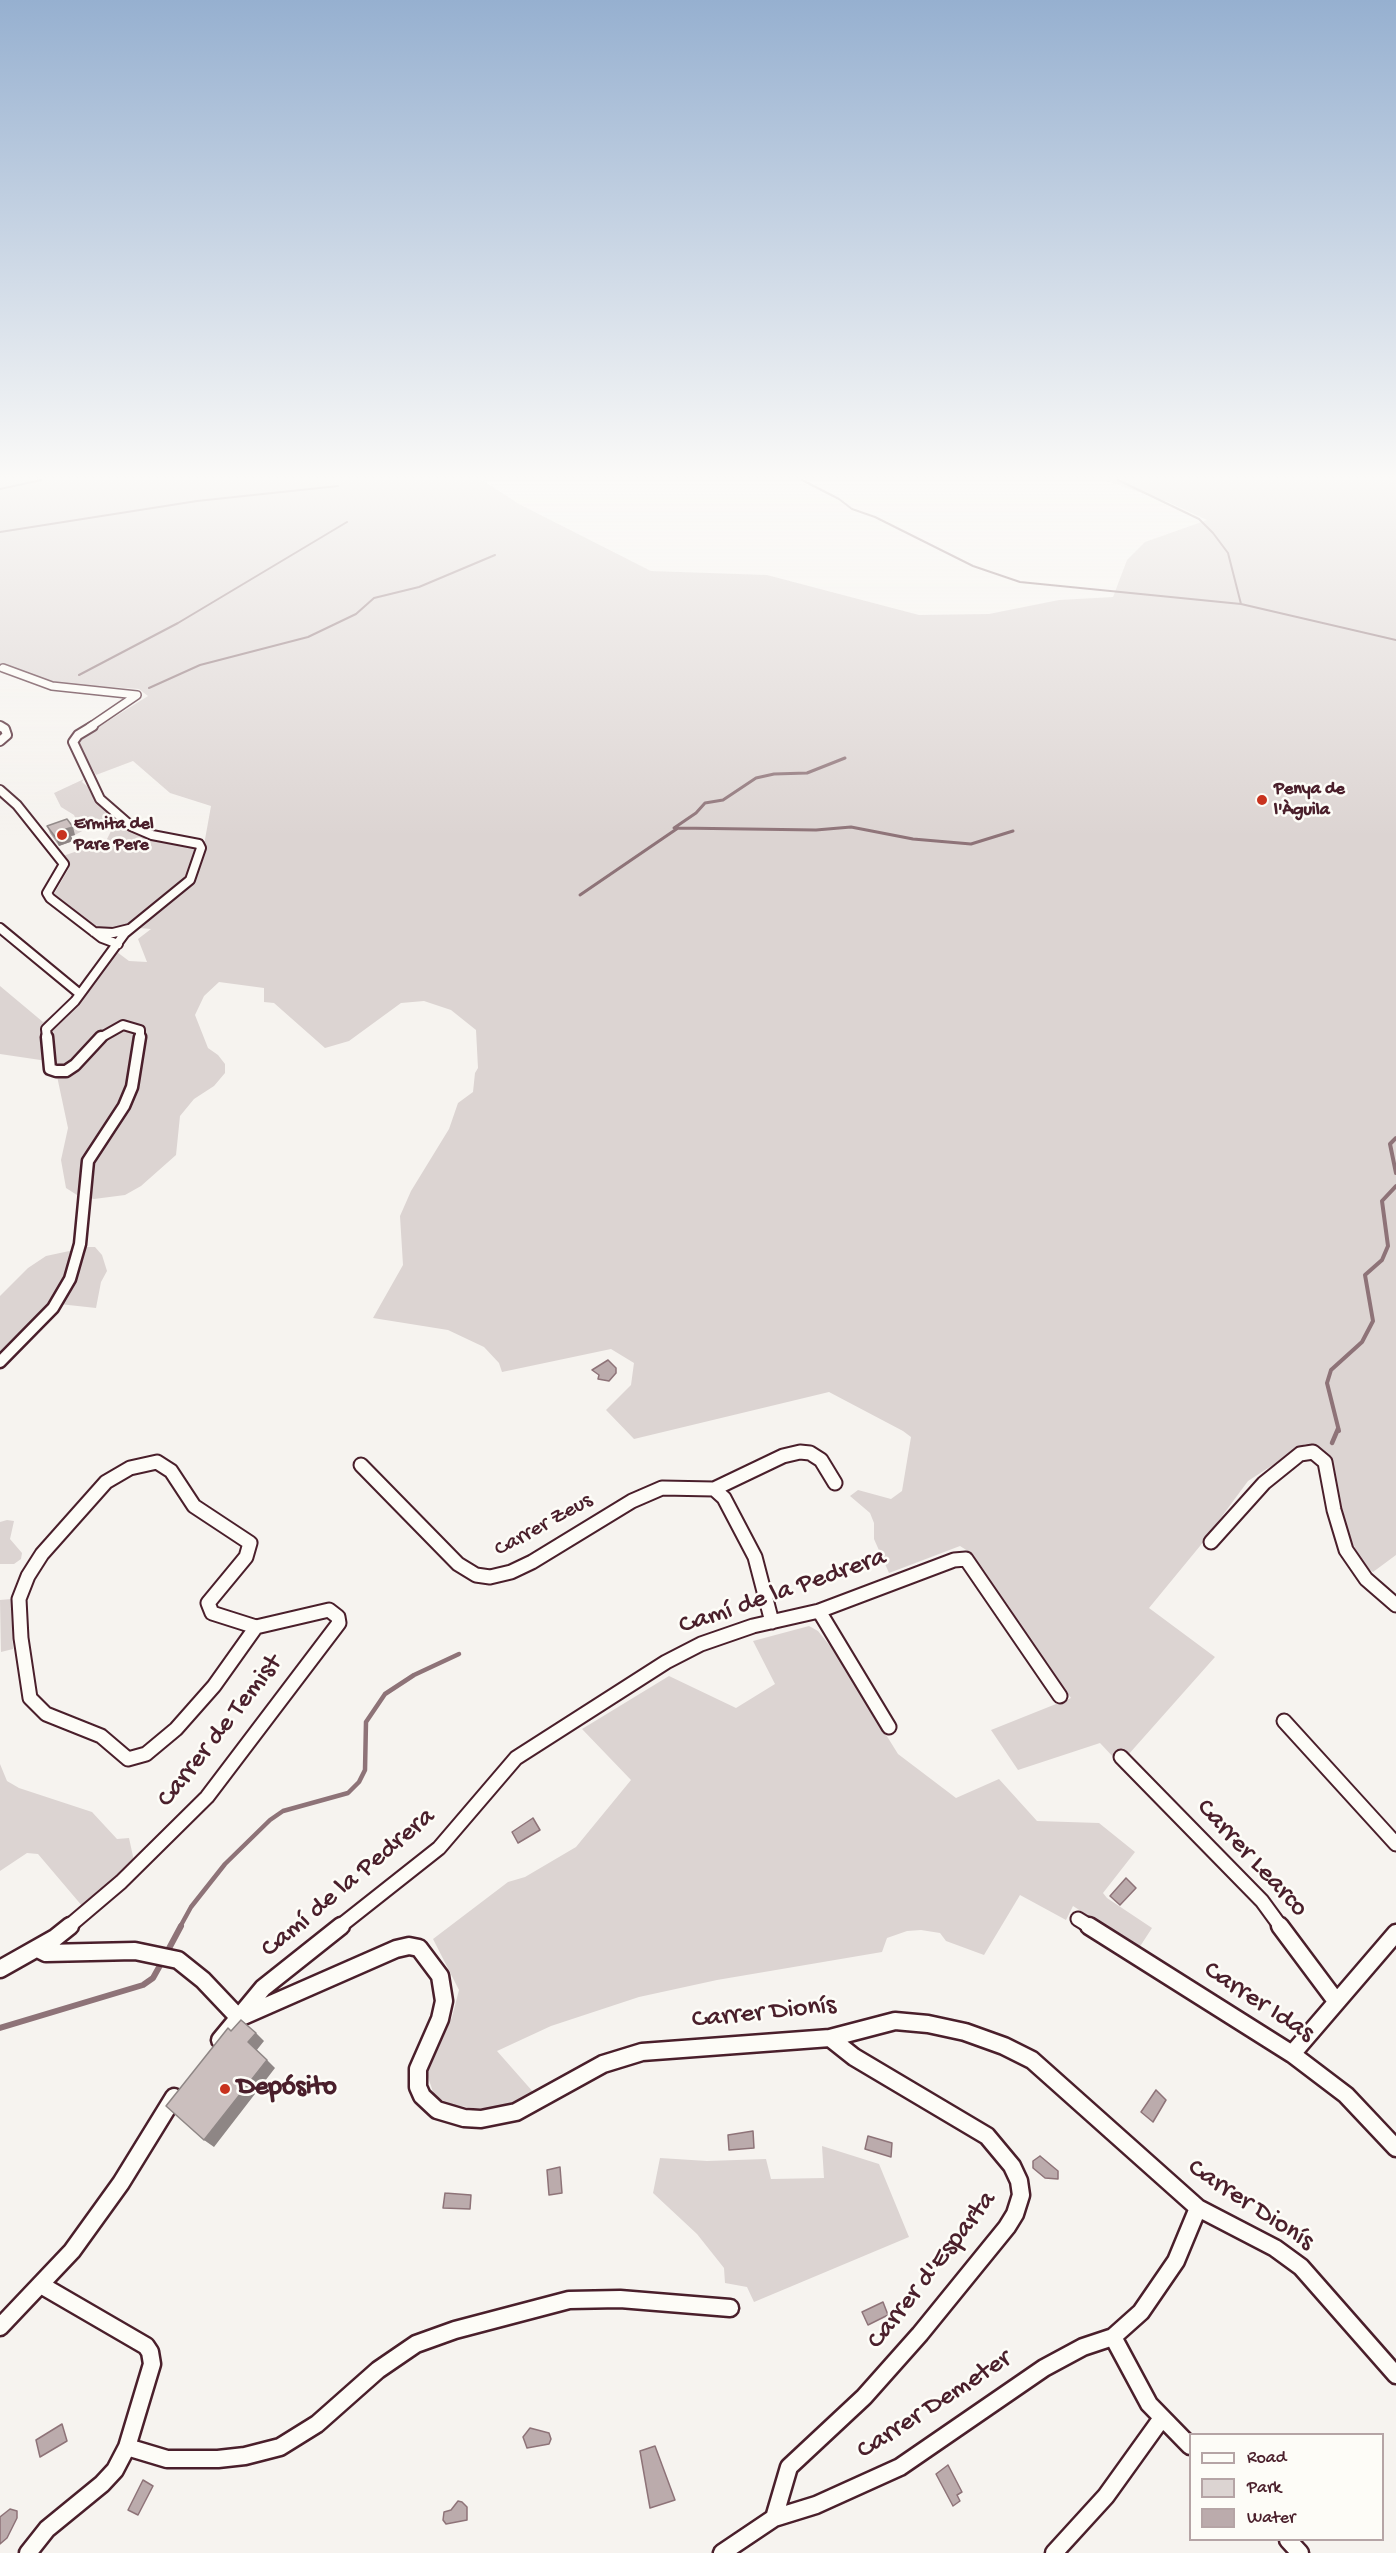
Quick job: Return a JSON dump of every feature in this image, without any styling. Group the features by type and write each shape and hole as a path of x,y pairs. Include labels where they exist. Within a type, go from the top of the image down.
{"street":[{"path":"0,1362 53,1308 66,1288 78,1256 88,1161 124,1106 132,1087 141,1040 140,1030 134,1026 123,1025 103,1035 75,1065 66,1071 50,1069 46,1029 80,994 129,929 190,880 200,853 199,844 152,835 131,826 100,799 91,783 86,767 74,749 73,742 78,735 137,695 51,686 3,668"},
{"path":"0,726 5,729 7,735 0,741"},
{"path":"0,790 17,806 64,864 48,896 94,932 118,944"},
{"path":"0,928 80,994"},
{"path":"94,932 113,933 129,929"},
{"name":"Carrer Zeus","path":"361,1465 458,1564 476,1575 490,1577 511,1572 532,1562 646,1493 668,1487 714,1489 783,1456 800,1452 810,1453 821,1460 835,1483"},
{"path":"1211,1542 1264,1483 1300,1454 1313,1452 1325,1462 1334,1510 1346,1550 1366,1579 1396,1605"},
{"name":"Carrer de Temist","path":"38,1949 122,1882 207,1797 240,1756 310,1658 334,1633 339,1620 329,1611 256,1627 219,1617 208,1607 210,1599 246,1557 250,1543 246,1538 200,1511 189,1500 171,1472 157,1462 130,1468 97,1490 42,1554 28,1576 19,1599 21,1638 32,1704 60,1722 76,1725 101,1736 128,1759 146,1754 176,1729 214,1686 256,1627"},
{"path":"714,1489 724,1498 755,1557 772,1622"},
{"name":"Camí de la Pedrera","path":"210,2052 262,1988 439,1848 508,1767 526,1750 679,1655 721,1636 819,1611 954,1560 966,1559 1060,1695"},
{"name":"Camí de la Pedrera","path":"819,1611 889,1727"},
{"path":"1284,1721 1396,1844"},
{"name":"Carrer Learco","path":"1120,1758 1262,1901 1336,2001"},
{"name":"Carrer Idas","path":"1078,1919 1292,2054 1346,2095 1396,2148"},
{"path":"1292,2054 1396,1933"},
{"name":"Carrer Dionís","path":"239,2018 396,1950 409,1946 419,1948 440,1976 444,2001 440,2019 418,2069 418,2087 422,2096 437,2110 457,2116 481,2119 516,2112 603,2064 627,2056 675,2048 830,2037 880,2023 905,2022 952,2028 1013,2050 1053,2076 1198,2208 1275,2248 1301,2267 1396,2375"},
{"path":"0,1970 38,1949 46,1953 135,1951 178,1960 203,1980 239,2018"},
{"name":"Carrer d'Esparta","path":"774,2518 789,2467 851,2410 913,2343 1007,2227 1015,2214 1021,2195 1019,2181 1012,2166 987,2136 940,2106 865,2064 830,2037"},
{"path":"0,2327 41,2285 96,2218 185,2083"},
{"name":"Carrer Demeter","path":"722,2553 774,2518 816,2505 884,2475 926,2450 1044,2368 1083,2347 1113,2337 1142,2312 1176,2261 1198,2208"},
{"path":"28,2553 47,2529 102,2484 115,2470 127,2447 152,2364 150,2352 146,2346 41,2285"},
{"path":"127,2447 167,2459 218,2459 245,2456 280,2447 317,2424 378,2370 416,2344 466,2327 549,2304 569,2300 620,2299 730,2308"},
{"path":"1113,2337 1139,2389 1162,2418 1189,2444"},
{"path":"1054,2553 1106,2496 1162,2418"},
{"path":"1289,2541 1300,2553"}],"green space":[{"path":"0,599 859,599 919,615 989,614 1059,600 1074,599 1396,599 1396,1555 1373,1572 1363,1565 1348,1533 1331,1462 1323,1450 1305,1444 1248,1481 1200,1546 1149,1608 1215,1657 1128,1755 1115,1759 1100,1743 1018,1770 991,1730 1071,1698 971,1553 960,1546 889,1573 874,1539 874,1523 870,1513 850,1496 858,1490 891,1499 902,1491 911,1437 903,1431 829,1392 634,1439 606,1410 631,1385 634,1363 611,1349 502,1372 499,1363 484,1347 448,1330 373,1318 403,1265 400,1216 411,1191 449,1129 458,1103 473,1092 475,1073 478,1068 476,1030 451,1010 424,1001 401,1003 349,1041 325,1048 274,1003 264,1002 264,988 219,982 204,996 195,1015 208,1048 225,1064 225,1073 214,1086 194,1099 180,1116 176,1155 141,1186 125,1195 94,1199 77,1195 66,1188 61,1160 68,1128 54,1062 0,1054 0,986 43,1022 72,1000 84,978 108,951 113,949 129,961 147,962 138,939 151,929 127,927 101,930 54,894 69,868 69,863 63,856 106,841 111,831 93,825 75,835 69,826 76,820 74,815 61,807 54,793 84,779 82,782 88,787 95,801 109,815 127,829 164,842 204,845 211,806 170,793 133,761 96,775 79,745 81,738 148,696 139,689 49,683 0,665"},
{"path":"95,1247 102,1255 107,1271 101,1282 96,1308 50,1303 0,1356 0,1296 28,1268 46,1256"},
{"path":"14,1521 10,1539 22,1553 21,1559 14,1564 0,1564 0,1522"},
{"path":"11,1599 13,1649 1,1652 0,1600"},
{"path":"809,1626 818,1631 834,1651 898,1754 956,1798 999,1779 1037,1821 1099,1823 1135,1852 1103,1893 1152,1928 1139,1948 1073,1906 1066,1920 1020,1895 984,1955 946,1941 940,1933 921,1930 907,1931 887,1938 882,1952 717,1980 639,1997 551,2026 497,2051 534,2093 518,2101 499,2108 473,2108 448,2104 434,2095 427,2074 452,2017 459,1990 433,1939 508,1882 525,1877 576,1847 631,1780 582,1729 669,1676 736,1708 775,1684 753,1641"},
{"path":"0,1764 7,1781 19,1788 92,1812 117,1839 129,1838 134,1861 83,1907 38,1854 27,1853 0,1871"},
{"path":"822,2146 879,2164 909,2237 754,2302 747,2287 725,2283 724,2268 697,2234 653,2193 660,2158 707,2161 766,2159 771,2179 824,2178"}],"water":[{"path":"608,1360 616,1368 616,1373 609,1381 598,1379 599,1375 592,1370"},
{"path":"533,1818 540,1830 518,1843 512,1832"},
{"path":"1126,1878 1136,1888 1120,1905 1110,1896"},
{"path":"1156,2090 1166,2100 1153,2122 1141,2112"},
{"path":"753,2131 754,2148 729,2150 728,2135"},
{"path":"868,2136 892,2143 891,2157 865,2149"},
{"path":"1040,2156 1058,2171 1058,2179 1045,2178 1033,2168 1033,2161"},
{"path":"560,2167 562,2193 549,2195 547,2170"},
{"path":"445,2193 471,2195 470,2209 443,2208"},
{"path":"883,2302 888,2315 868,2325 862,2312"},
{"path":"62,2424 67,2441 40,2457 36,2440"},
{"path":"530,2428 549,2433 551,2439 549,2444 527,2448 523,2437"},
{"path":"655,2446 675,2500 650,2508 640,2451"},
{"path":"948,2465 962,2492 957,2495 960,2501 953,2506 936,2474"},
{"path":"143,2480 153,2486 138,2515 128,2510"},
{"path":"458,2501 467,2507 467,2520 446,2524 443,2520 444,2512 451,2510"},
{"path":"10,2509 17,2511 17,2518 7,2538 0,2544 0,2517"}],"building":[{"path":"67,819 73,827 66,829 70,834 56,838 47,826"},
{"name":"Depósito","path":"241,2020 256,2033 248,2042 267,2060 204,2140 166,2106 228,2028 231,2031"}],"waterway":[{"path":"79,675 178,623 218,599"},
{"path":"149,688 200,665 308,637 356,614 373,599"},
{"path":"1192,599 1241,604"},
{"path":"1240,599 1241,604"},
{"path":"1241,604 1396,640"},
{"path":"674,828 696,813 705,803 723,800 756,778 774,774 807,773 845,758"},
{"path":"580,895 678,828 816,830 851,827 913,839 971,844 1013,831"},
{"path":"1396,1138 1390,1144 1396,1173"},
{"path":"1339,1431 1327,1383 1331,1370 1362,1342 1373,1321 1365,1275 1382,1260 1388,1246 1382,1201 1396,1186"},
{"path":"1332,1443 1338,1429"},
{"path":"180,1927 191,1907 225,1864 270,1820 283,1811 348,1793 359,1782 365,1770 366,1722 385,1694 414,1675 459,1654"},
{"path":"166,1954 181,1926"},
{"path":"0,2028 143,1985 153,1978 163,1960"}],"place":[{"name":"Penya de l'Àguila","path":"1262,800"},
{"name":"Ermita del Pare Pere","path":"62,835"},
{"name":"Depósito","path":"225,2089"}]}
